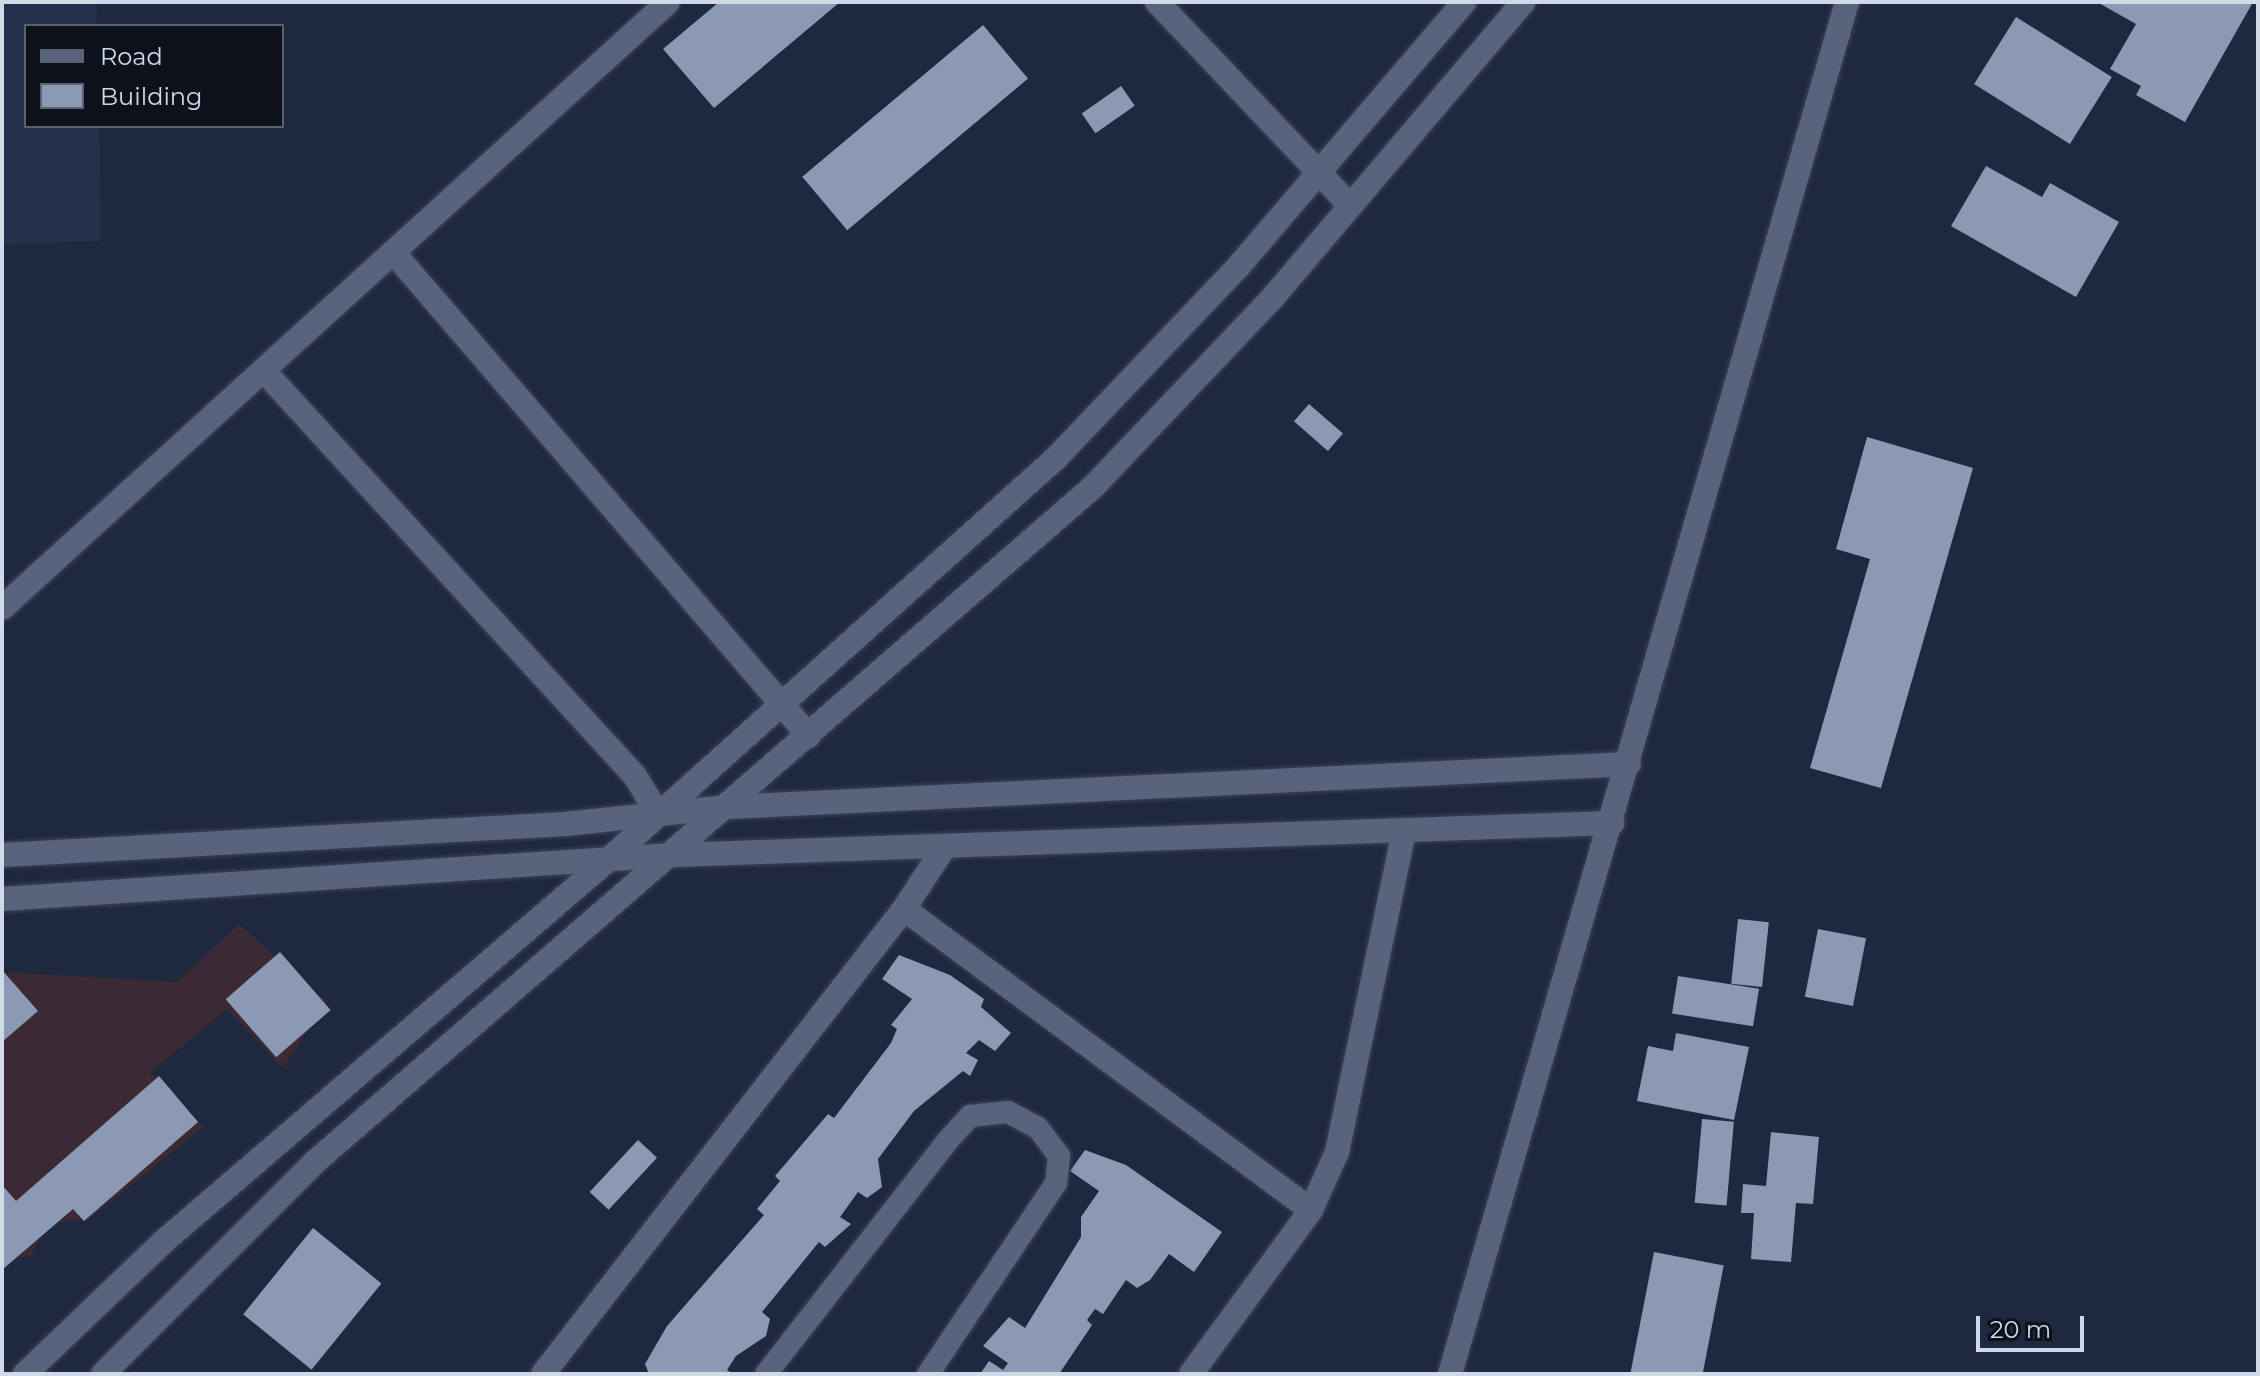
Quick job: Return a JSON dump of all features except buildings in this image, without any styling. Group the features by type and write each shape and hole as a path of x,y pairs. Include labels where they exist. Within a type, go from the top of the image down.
{"street":[{"path":"2,608 668,2"},
{"path":"1157,2 1316,173 1349,204"},
{"path":"25,1374 163,1242 609,859 1055,459 1218,288 1464,2"},
{"path":"103,1374 316,1161 673,855 1103,477 1187,394 1523,2"},
{"path":"1450,1374 1612,823 1847,2"},
{"path":"393,252 809,736"},
{"path":"264,371 635,776 658,814"},
{"path":"2,855 728,807 1629,764"},
{"path":"2,899 673,855 1612,823"},
{"path":"1191,1374 1311,1210 1337,1152 1404,831"},
{"path":"543,1374 904,909 945,846"},
{"path":"904,909 1311,1210"}],"lane":[{"path":"766,1374 970,1116 1008,1112 1038,1128 1059,1156 1056,1183 928,1374"}],"shaded area":[{"path":"2,2 96,2 97,24 24,24 24,128 99,128 101,241 2,245"},
{"path":"239,924 327,1002 283,1068 227,1009 150,1073 204,1127 89,1219 45,1224 31,1257 2,1257 2,972 177,982"}]}
